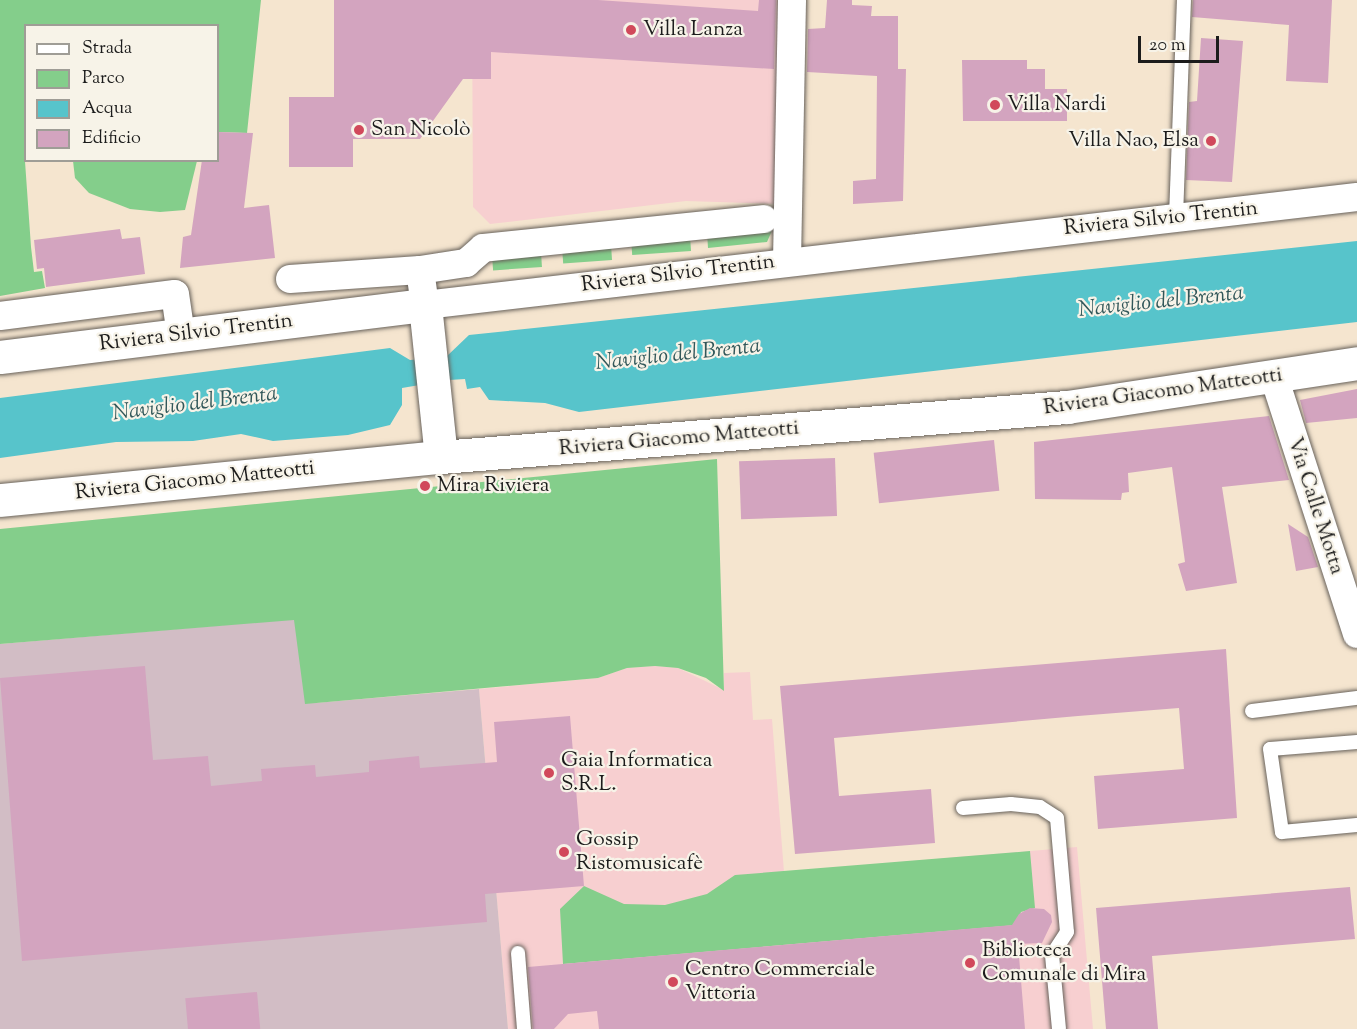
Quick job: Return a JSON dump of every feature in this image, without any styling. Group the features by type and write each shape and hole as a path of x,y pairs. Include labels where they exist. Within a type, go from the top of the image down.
{"street":[{"path":"788,261 792,0"},
{"name":"Riviera Silvio Trentin","path":"0,357 788,261 1357,197"},
{"path":"291,279 420,270 466,263 483,248 764,219"},
{"path":"420,270 441,457"},
{"path":"0,316 176,294 181,335"},
{"name":"Riviera Giacomo Matteotti","path":"0,500 441,457 1067,407 1357,363"},
{"name":"Via Calle Motta","path":"1275,377 1357,634"}],"lane":[{"path":"1176,217 1184,0"},
{"path":"1252,711 1357,698"},
{"path":"1357,742 1270,749 1282,832 1357,825"},
{"path":"963,808 1011,804 1040,807 1057,818 1067,932 1052,955 1059,1029"},
{"path":"518,953 524,1029"}],"shaded area":[{"path":"472,0 783,0 777,204 686,201 490,224 473,207"},
{"path":"295,619 315,703 479,689 508,1029 0,1029 0,644"},
{"path":"655,666 678,668 724,690 724,673 750,672 753,720 772,719 784,872 1077,847 1093,1029 508,1029 479,689 598,678 627,668"}],"green space":[{"path":"0,0 261,0 247,133 219,132 219,24 24,24 24,162 34,272 42,271 45,288 0,296"},
{"path":"73,162 197,162 185,210 160,212 130,209 89,193 75,178"},
{"path":"774,226 767,242 708,248 707,233"},
{"path":"690,236 691,251 632,255 631,240"},
{"path":"611,245 612,260 563,263 562,248"},
{"path":"541,253 542,267 493,270 492,256"},
{"path":"717,459 724,691 706,678 678,668 655,666 627,668 598,678 305,704 294,620 0,644 0,529"},
{"path":"1030,851 1035,908 1021,912 1016,925 563,964 560,909 584,886 624,904 665,905 707,894 735,875"}],"water":[{"name":"Naviglio del Brenta","path":"1357,241 1357,322 579,412 545,403 489,400 480,387 467,389 465,379 449,380 402,388 402,405 390,425 348,435 273,441 241,434 193,441 116,442 0,458 0,398 390,348 410,360 446,357 469,335"}],"building":[{"path":"334,0 598,0 758,11 759,0 776,0 774,69 491,52 491,79 463,79 420,139 353,139 353,167 289,167 289,97 334,97"},
{"path":"827,0 852,0 852,5 872,6 871,16 898,16 898,69 906,69 903,201 853,204 853,181 876,179 877,76 807,72 808,29 825,28"},
{"path":"1193,0 1332,0 1328,83 1286,81 1289,25 1192,17"},
{"path":"1201,38 1243,41 1232,182 1186,180 1189,102 1197,101"},
{"name":"Villa Nardi","path":"962,60 1027,60 1027,69 1045,69 1045,89 1067,89 1067,121 963,121"},
{"path":"219,132 253,133 244,208 269,205 275,258 180,268 183,237 191,235 202,162 219,162"},
{"path":"120,229 122,239 140,237 145,274 46,287 44,268 37,269 34,240"},
{"path":"1357,389 1357,418 1306,423 1300,400"},
{"path":"1269,416 1289,480 1222,487 1237,583 1186,591 1178,564 1185,562 1172,467 1128,473 1129,492 1122,493 1121,500 1035,499 1034,442"},
{"path":"994,440 999,491 879,503 874,453"},
{"path":"835,458 837,516 741,519 739,461"},
{"path":"1288,524 1308,537 1318,567 1296,571"},
{"path":"1226,649 1237,818 1098,829 1094,776 1184,769 1179,708 1078,716 834,738 839,796 931,789 935,843 795,854 780,686"},
{"path":"145,666 153,760 208,756 211,786 262,781 261,769 315,765 316,777 369,772 369,761 419,756 420,768 497,762 494,722 570,716 584,886 485,894 487,922 22,961 0,678"},
{"path":"1350,887 1355,939 1152,956 1158,1029 1106,1029 1096,908"},
{"path":"1030,908 1044,909 1051,915 1052,922 1042,943 1018,944 1025,1029 599,1029 597,1011 568,1014 554,1029 533,1029 528,967 1012,925 1019,914"},
{"path":"257,992 260,1029 188,1029 185,998"}],"place":[{"name":"Villa Lanza","path":"631,30"},
{"name":"Villa Nardi","path":"995,105"},
{"name":"San Nicolò","path":"359,130"},
{"name":"Villa Nao, Elsa","path":"1211,141"},
{"name":"Mira Riviera","path":"425,486"},
{"name":"Gaia Informatica S.R.L.","path":"549,773"},
{"name":"Gossip Ristomusicafè","path":"564,852"},
{"name":"Biblioteca Comunale di Mira","path":"970,963"},
{"name":"Centro Commerciale Vittoria","path":"673,982"}]}
